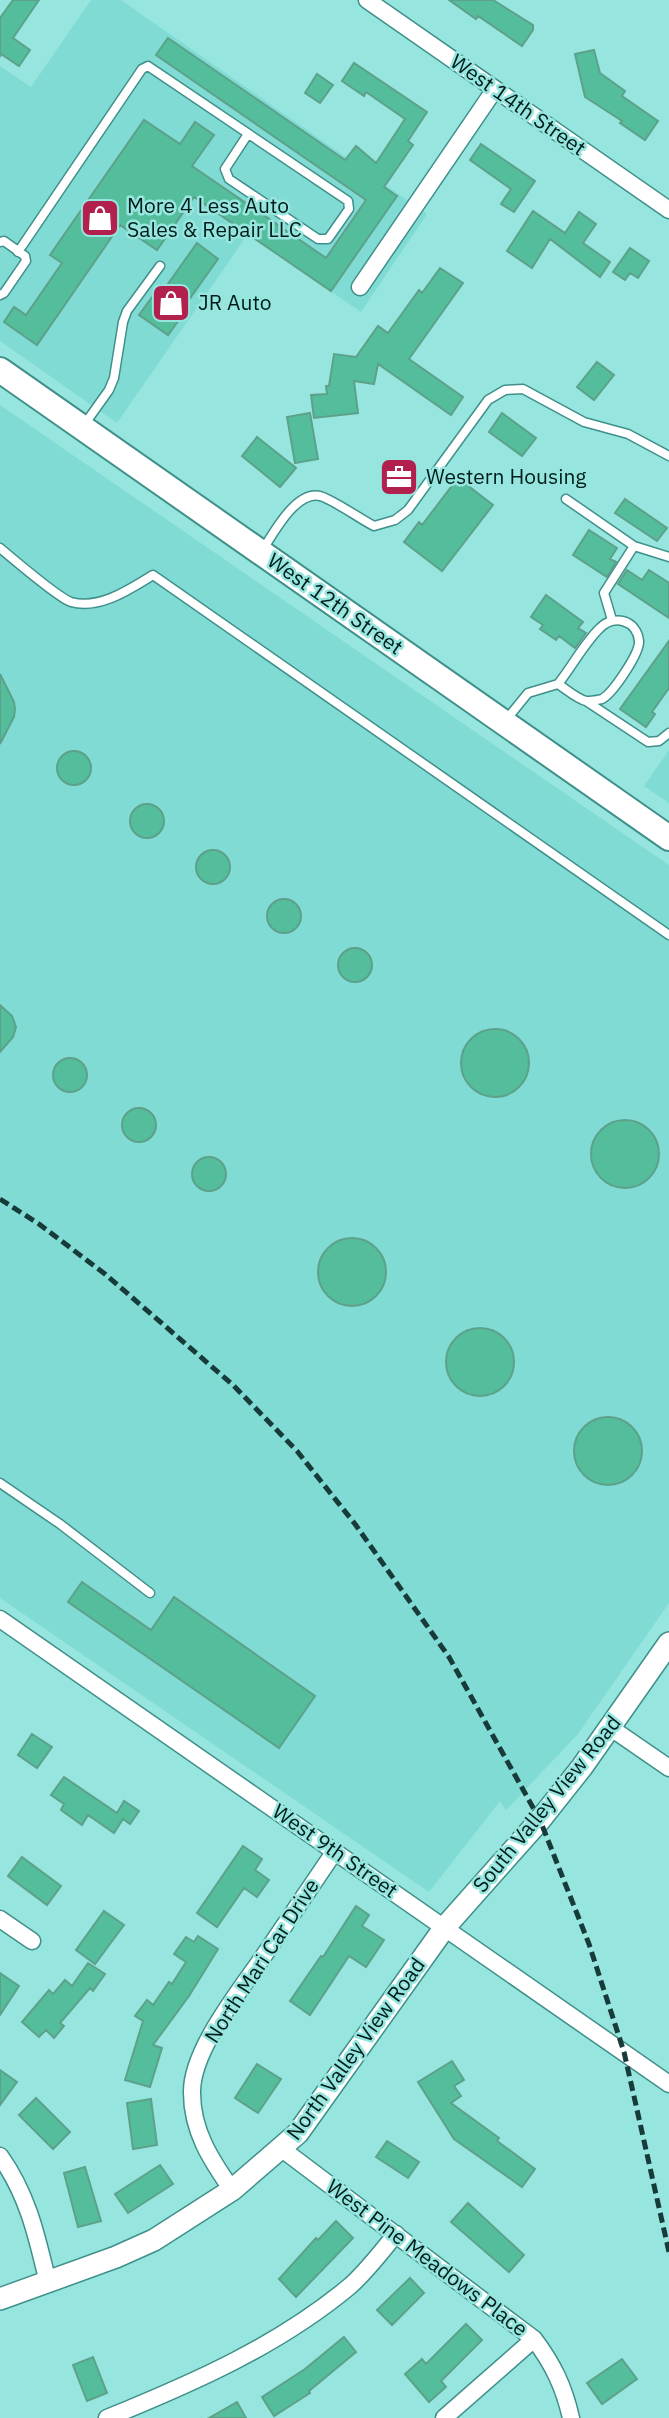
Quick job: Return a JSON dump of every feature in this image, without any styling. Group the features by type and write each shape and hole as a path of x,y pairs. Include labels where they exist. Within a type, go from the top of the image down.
{"main road":[{"name":"West 12th Street","path":"0,370 669,838"}],"street":[{"name":"West 14th Street","path":"367,0 669,210"},
{"path":"360,287 495,89"},
{"name":"West 9th Street","path":"0,1619 669,2084"},
{"name":"South Valley View Road","path":"445,1927 540,1820 611,1728 669,1643"},
{"path":"611,1728 669,1768"},
{"name":"North Mari Car Drive","path":"232,2190 206,2152 197,2131 191,2091 195,2072 210,2035 335,1851"},
{"path":"0,1919 32,1941"},
{"name":"North Valley View Road","path":"0,2299 116,2257 154,2240 232,2190 282,2149 314,2112 445,1927"},
{"name":"West Pine Meadows Place","path":"282,2149 534,2339 557,2372 565,2390 571,2418"},
{"path":"0,2156 15,2177 32,2214 48,2283"},
{"path":"107,2418 226,2367 270,2342 350,2285 396,2234"},
{"path":"444,2418 534,2339"}],"lane":[{"path":"18,252 142,69 148,66 348,201 349,209 328,239 318,239 229,178 225,169 248,134"},
{"path":"0,242 25,257 26,261 0,295"},
{"path":"83,427 109,390 114,378 127,311 160,266"},
{"path":"261,552 292,507 307,498 319,496 374,526 396,520 408,510 488,400 505,390 523,390 585,423 628,435 669,456"},
{"path":"566,499 634,546 669,557"},
{"path":"612,620 604,593 634,546"},
{"path":"0,548 68,601 102,601 126,592 153,575 669,935"},
{"path":"505,722 528,693 558,684 599,629 612,620 621,619 634,629 639,641 638,651 614,687 601,699 586,701"},
{"path":"558,684 648,742 659,741 669,733"},
{"path":"0,1483 60,1524 150,1593"}],"shaded area":[{"path":"91,0 121,0 427,214 361,312 248,234 117,423 0,341 0,66 31,87"},
{"path":"0,405 669,865 669,1603 578,1734 506,1810 500,1801 429,1892 0,1598"},
{"path":"669,750 669,803 644,786"}],"building":[{"path":"13,0 39,0 13,38 30,50 19,66 1,54 0,57 0,18"},
{"path":"449,0 493,0 533,25 533,30 522,46"},
{"path":"168,38 345,160 356,146 376,163 405,119 366,92 364,96 342,81 354,63 427,112 408,141 413,145 384,187 397,196 331,291 194,197 157,250 120,225 37,345 4,322 14,307 26,315 62,263 50,255 144,120 180,144 195,122 214,135 192,166 326,258 366,200 156,55"},
{"path":"594,50 600,73 625,91 622,96 658,121 645,140 585,97 575,54"},
{"path":"317,74 333,85 320,103 305,93"},
{"path":"481,144 535,181 514,212 501,204 511,189 470,160"},
{"path":"533,211 565,233 579,212 596,224 583,243 610,262 600,277 550,239 532,268 507,251"},
{"path":"197,243 218,259 168,335 139,315 161,285 165,288"},
{"path":"630,248 649,261 638,278 630,273 625,280 613,272"},
{"path":"440,268 463,283 409,359 463,397 451,415 378,364 374,384 354,381 358,413 314,418 311,395 327,394 326,386 329,386 334,354 356,357 378,326 388,333 419,290 422,293"},
{"path":"597,362 614,375 594,400 577,387"},
{"path":"310,413 318,459 295,463 287,417"},
{"path":"502,413 536,438 522,456 489,432"},
{"path":"257,437 296,468 280,487 242,456"},
{"path":"458,478 493,505 442,571 404,542 419,522 422,525"},
{"path":"625,499 667,528 657,541 615,513"},
{"path":"589,530 617,548 610,559 616,562 607,577 573,555"},
{"path":"627,570 642,580 649,570 669,583 669,618 618,584"},
{"path":"546,595 583,622 578,628 586,633 575,648 559,636 556,640 540,629 543,625 531,617"},
{"path":"669,641 669,688 652,712 655,714 646,727 620,709"},
{"path":"0,674 15,709 14,717 0,744"},
{"path":"74,751 86,756 91,768 86,780 74,785 62,780 57,768 62,756"},
{"path":"147,804 159,809 164,821 159,833 147,838 135,833 130,821 135,809"},
{"path":"213,850 225,855 230,867 225,879 213,884 201,879 196,867 201,855"},
{"path":"284,899 296,904 301,916 296,928 284,933 272,928 267,916 272,904"},
{"path":"355,948 367,953 372,965 367,977 355,982 343,977 338,965 343,953"},
{"path":"0,1005 12,1016 16,1027 13,1037 0,1052"},
{"path":"495,1029 508,1031 519,1039 527,1050 527,1076 519,1087 508,1095 495,1097 482,1095 471,1087 463,1076 461,1063 463,1050 471,1039 482,1031"},
{"path":"70,1058 82,1063 87,1075 82,1087 70,1092 58,1087 53,1075 58,1063"},
{"path":"139,1108 151,1113 156,1125 151,1137 139,1142 127,1137 122,1125 127,1113"},
{"path":"625,1120 638,1122 649,1130 657,1141 657,1167 649,1178 638,1186 625,1188 612,1186 601,1178 593,1167 591,1154 593,1141 601,1130 612,1122"},
{"path":"209,1157 221,1162 226,1174 221,1186 209,1191 197,1186 192,1174 197,1162"},
{"path":"352,1238 365,1240 376,1248 384,1259 384,1285 376,1296 365,1304 352,1306 339,1304 328,1296 320,1285 318,1272 320,1259 328,1248 339,1240"},
{"path":"480,1328 493,1330 504,1338 512,1349 512,1375 504,1386 493,1394 480,1396 467,1394 456,1386 448,1375 446,1362 448,1349 456,1338 467,1330"},
{"path":"608,1417 621,1419 632,1427 640,1438 640,1464 632,1475 621,1483 608,1485 595,1483 584,1475 576,1464 574,1451 576,1438 584,1427 595,1419"},
{"path":"82,1582 151,1630 174,1597 315,1696 279,1748 68,1602"},
{"path":"32,1734 52,1747 37,1768 18,1755"},
{"path":"64,1777 117,1813 124,1801 139,1811 130,1824 123,1819 114,1833 88,1815 82,1825 61,1810 64,1804 51,1795"},
{"path":"243,1846 262,1859 255,1870 269,1880 257,1897 244,1888 217,1927 197,1913"},
{"path":"22,1857 61,1886 47,1905 8,1876"},
{"path":"356,1906 369,1915 362,1926 384,1940 366,1967 349,1956 310,2015 290,2001"},
{"path":"104,1911 124,1925 95,1964 76,1950"},
{"path":"198,1936 218,1949 189,1996 153,2045 162,2048 150,2087 125,2080 143,2021 135,2016 147,2000 153,2005 169,1982 172,1984 186,1962 174,1954 186,1937 194,1942"},
{"path":"88,1963 105,1974 93,1991 90,1988 60,2023 64,2026 54,2038 46,2030 39,2037 22,2022 49,1990 53,1994 65,1980 72,1986"},
{"path":"0,1973 19,1986 0,2015"},
{"path":"452,2061 464,2080 454,2086 461,2096 451,2103 499,2138 497,2141 535,2169 522,2187 454,2139 418,2082"},
{"path":"257,2064 281,2079 258,2113 235,2098"},
{"path":"0,2070 17,2082 0,2105"},
{"path":"36,2098 70,2132 53,2149 19,2115"},
{"path":"151,2099 157,2145 133,2149 127,2103"},
{"path":"387,2141 419,2162 408,2178 376,2157"},
{"path":"160,2165 173,2184 128,2213 115,2194"},
{"path":"85,2167 101,2221 78,2227 64,2173"},
{"path":"468,2203 524,2255 509,2272 451,2222"},
{"path":"336,2221 353,2238 296,2297 279,2279 316,2238 318,2240"},
{"path":"410,2278 424,2293 392,2325 377,2310"},
{"path":"466,2324 482,2340 441,2381 446,2387 429,2402 405,2374 422,2359 426,2364"},
{"path":"344,2337 356,2352 309,2391 310,2393 274,2416 262,2397 305,2369"},
{"path":"93,2357 107,2393 87,2401 73,2365"},
{"path":"622,2359 637,2379 602,2404 587,2383"},
{"path":"237,2402 246,2418 209,2418"}],"railway":[{"path":"0,1199 39,1224 105,1274 233,1385 297,1451 355,1524 449,1657 540,1820 589,1944 624,2052 669,2252"}],"place":[{"name":"More 4 Less Auto Sales & Repair LLC","path":"100,218"},
{"name":"JR Auto","path":"171,303"},
{"name":"Western Housing","path":"399,477"}]}
